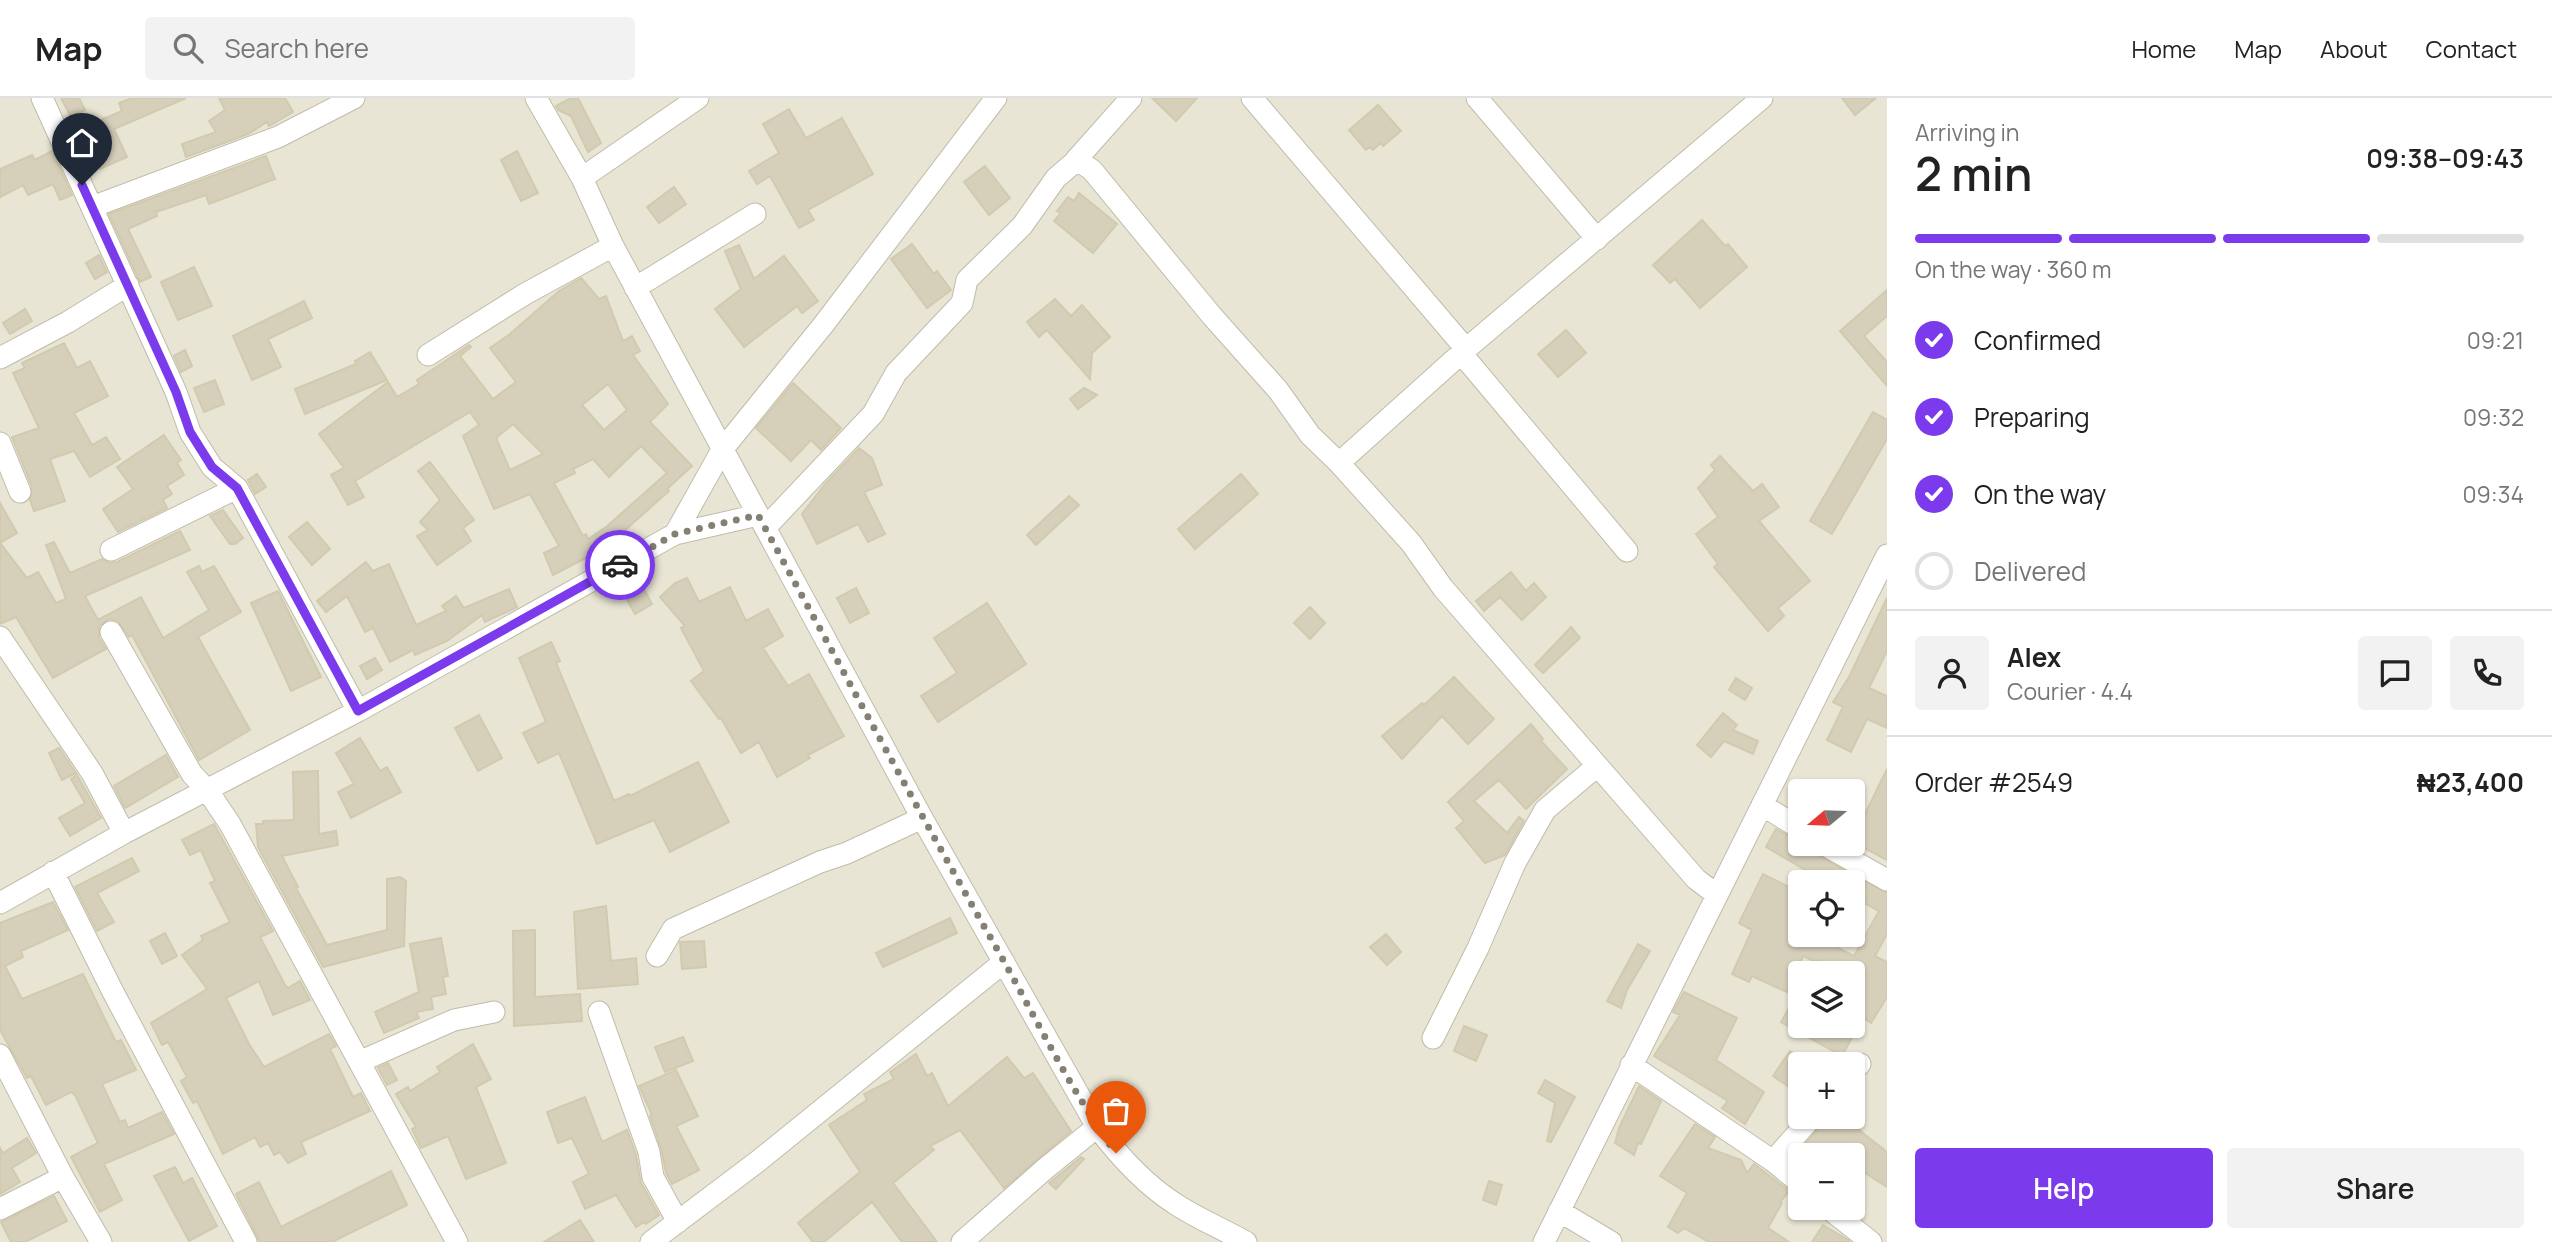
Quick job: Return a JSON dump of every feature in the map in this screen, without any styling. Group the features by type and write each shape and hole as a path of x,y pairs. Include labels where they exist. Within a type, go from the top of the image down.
{"street":[{"path":"42,98 176,392 190,432 212,467 237,488 358,711"},
{"path":"92,207 278,137 354,98"},
{"path":"536,98 582,178 635,288 922,818 1097,1127 1116,1153 1174,1204 1246,1242"},
{"path":"582,178 698,98"},
{"path":"675,534 722,450 824,324 996,98"},
{"path":"0,903 53,872 358,711 675,534 762,522 873,414 896,373 961,303 967,280 1021,226 1056,178 1075,161 1131,98"},
{"path":"1252,98 1627,551"},
{"path":"1477,98 1597,239"},
{"path":"1339,463 1464,351 1762,98"},
{"path":"1075,161 1080,161 1092,170 1212,316 1279,390 1310,435 1339,463 1410,543 1443,589 1696,879 1717,895"},
{"path":"635,288 755,214"},
{"path":"428,355 525,294 613,246"},
{"path":"0,358 68,322 128,285"},
{"path":"0,443 20,492"},
{"path":"111,550 237,488"},
{"path":"1544,1242 1887,555"},
{"path":"111,632 192,774 207,790 230,824 457,1242"},
{"path":"0,637 92,773 124,834"},
{"path":"1433,1038 1478,948 1515,863 1545,810 1597,766"},
{"path":"1762,806 1788,822"},
{"path":"657,956 673,929 922,818"},
{"path":"1844,856 1887,880"},
{"path":"53,872 113,992 246,1242"},
{"path":"651,1242 757,1162 1004,962"},
{"path":"359,1062 454,1020 494,1012"},
{"path":"599,1012 649,1152 653,1177 678,1222"},
{"path":"0,1055 100,1242"},
{"path":"1631,1065 1788,1173"},
{"path":"962,1242 1097,1127"},
{"path":"1773,1161 1801,1129"},
{"path":"0,1209 63,1177"},
{"path":"1559,1211 1611,1242"},
{"path":"1843,1220 1871,1242"}],"shaded area":[{"path":"0,98 1887,98 1887,1242 0,1242"}],"building":[{"path":"61,98 79,98 85,110 71,117"},
{"path":"132,98 186,98 114,129 127,157 100,169 82,128 122,111 119,103"},
{"path":"219,98 285,98 293,112 269,126 267,122 248,134 186,157 182,144 216,132 209,121 225,110"},
{"path":"571,98 578,98 601,143 588,152 571,116 558,110 556,106"},
{"path":"1152,98 1197,98 1176,121"},
{"path":"1842,98 1876,98 1855,115"},
{"path":"1378,105 1401,131 1383,146 1381,143 1373,150 1370,147 1366,150 1349,130"},
{"path":"789,109 806,138 842,118 873,174 808,210 814,220 799,228 770,176 757,184 749,171 779,153 763,124"},
{"path":"52,151 72,195 60,200 53,184 28,195 23,185 0,197 0,169 32,155 35,160"},
{"path":"517,151 538,193 521,201 501,160"},
{"path":"266,156 275,179 209,204 206,195 156,212 157,216 128,229 151,277 140,282 109,214"},
{"path":"985,166 1010,198 989,215 964,182"},
{"path":"674,187 686,204 659,223 647,207"},
{"path":"1079,193 1117,224 1093,253 1054,221 1061,213 1057,211 1068,197 1074,201"},
{"path":"1702,220 1725,246 1728,244 1747,267 1700,308 1675,279 1670,283 1653,265"},
{"path":"912,244 934,274 937,271 951,290 927,308 891,259"},
{"path":"739,245 754,279 784,256 818,301 802,313 797,306 744,347 715,309 741,289 725,251"},
{"path":"99,255 107,272 95,279 86,263"},
{"path":"194,267 212,306 178,320 161,282"},
{"path":"581,278 599,299 606,296 623,341 632,336 640,351 633,355 668,404 650,422 692,466 667,489 669,491 605,548 553,575 544,553 559,546 530,494 494,509 463,436 479,425 470,412 355,481 364,497 348,505 331,475 344,468 319,434 388,382 397,397 419,384 417,380 469,345 471,347 460,356 493,399 516,382 490,348 559,291","holes":["608,384 627,410 604,430 582,405","513,424 543,454 510,470 496,438","641,446 667,473 606,527 588,539 586,534 583,536 554,483 575,473 573,469 593,459 609,477"]},
{"path":"1887,290 1887,316 1864,336 1887,362 1887,386 1840,331"},
{"path":"1055,299 1071,316 1082,305 1110,337 1092,353 1090,379 1047,330 1039,337 1027,322"},
{"path":"304,301 312,318 268,339 281,367 252,380 233,336"},
{"path":"25,309 32,321 10,334 3,323"},
{"path":"1566,330 1586,353 1558,377 1538,354"},
{"path":"64,343 77,368 90,361 108,396 74,413 92,445 106,437 120,459 90,477 74,451 50,459 65,501 34,511 30,500 32,487 12,437 39,428 13,373 25,368 22,363"},
{"path":"185,350 192,366 181,372 174,356"},
{"path":"370,352 387,380 305,414 295,389 356,364 355,361"},
{"path":"215,380 224,404 204,412 194,388"},
{"path":"793,383 841,428 821,450 811,440 791,461 756,428"},
{"path":"1084,388 1097,395 1078,409 1070,399"},
{"path":"1873,412 1887,420 1887,439 1832,534 1810,521"},
{"path":"164,435 181,460 177,463 184,475 167,486 172,494 163,500 167,508 118,532 103,509 133,489 117,467"},
{"path":"859,448 872,458 882,485 864,492 885,534 868,542 858,524 817,544 802,514"},
{"path":"1720,456 1753,491 1762,484 1779,507 1759,521 1810,581 1778,608 1784,616 1768,631 1714,567 1718,564 1696,534 1718,517 1698,488 1715,470 1711,465"},
{"path":"430,462 474,520 463,528 471,541 437,565 417,536 428,530 420,522 440,500 418,471"},
{"path":"257,474 266,487 255,494 248,480"},
{"path":"1241,474 1258,494 1195,549 1178,529"},
{"path":"1069,496 1079,505 1036,545 1027,535"},
{"path":"0,503 17,533 0,543"},
{"path":"223,510 243,538 235,544 230,544 210,516"},
{"path":"307,522 330,549 312,565 289,537"},
{"path":"180,531 190,550 85,596 98,620 141,597 163,638 209,610 187,572 199,566 202,572 214,566 241,612 198,637 250,730 199,760 132,635 129,637 118,621 110,619 99,626 99,638 106,649 53,678 16,617 0,624 0,543 27,578 38,572 56,603 66,599 46,545 54,542 70,573 102,559 109,563 117,562"},
{"path":"366,562 373,571 389,564 416,625 446,611 442,606 456,596 464,608 509,589 517,607 485,622 482,615 447,641 415,655 413,650 390,662 373,628 365,632 347,596 326,612 317,601"},
{"path":"1511,572 1526,591 1534,583 1546,597 1522,620 1500,597 1484,611 1476,601"},
{"path":"687,578 699,602 730,587 746,621 768,609 783,636 763,648 788,686 809,674 844,736 808,755 810,758 777,777 759,742 741,753 721,718 719,719 691,681 704,671 681,628 685,626 660,597 675,583"},
{"path":"642,586 652,604 635,614 625,596"},
{"path":"856,588 869,613 850,623 837,598"},
{"path":"278,591 321,677 291,691 251,603"},
{"path":"1887,598 1887,651 1869,688 1887,696 1887,728 1867,719 1851,752 1827,740 1843,707 1833,702 1849,677"},
{"path":"987,603 1026,664 938,722 921,696 957,673 934,638"},
{"path":"1310,607 1325,623 1310,639 1294,623"},
{"path":"1571,627 1580,638 1543,673 1535,665"},
{"path":"551,642 560,661 556,663 614,801 629,794 630,796 698,762 729,822 670,852 654,820 597,844 559,753 538,763 523,733 546,722 519,658"},
{"path":"375,658 382,670 367,679 360,666"},
{"path":"1454,677 1494,719 1468,744 1442,716 1402,759 1382,736 1422,703 1424,705"},
{"path":"1736,678 1752,688 1745,700 1729,690"},
{"path":"1723,713 1737,725 1733,730 1758,741 1753,754 1724,741 1711,757 1697,745"},
{"path":"479,715 502,758 478,771 455,728"},
{"path":"1531,724 1543,739 1541,741 1567,769 1526,809 1499,780 1474,801 1507,833 1519,817 1524,821 1505,855 1485,863 1456,828 1464,821 1448,802"},
{"path":"360,738 380,771 387,767 401,792 351,818 338,792 354,784 336,753"},
{"path":"59,748 76,773 62,780 49,753"},
{"path":"166,755 178,777 125,808 114,786"},
{"path":"1887,769 1887,860 1866,849 1866,812"},
{"path":"318,771 319,834 336,831 338,845 282,856 327,945 387,930 387,879 400,877 406,881 404,946 323,967 258,847 256,824 263,824 263,821 294,820 293,772"},
{"path":"77,775 101,818 70,836 59,818 85,803 71,779"},
{"path":"214,824 273,931 260,937 285,985 288,988 300,981 310,1000 273,1015 259,981 226,998 249,1044 264,1067 329,1034 336,1046 330,1049 353,1097 361,1093 370,1111 301,1142 306,1154 288,1163 280,1152 274,1155 268,1143 260,1147 255,1137 223,1154 197,1101 193,1103 181,1081 187,1077 168,1042 162,1045 151,1023 207,989 182,955 203,940 201,936 230,922 210,883 215,881 201,850 190,855 182,840"},
{"path":"1776,829 1788,835 1788,856 1819,856 1845,870 1805,870 1766,847"},
{"path":"132,858 139,871 97,893 114,922 97,931 75,887"},
{"path":"1763,874 1788,886 1788,947 1836,947 1854,956 1859,947 1865,947 1865,936 1879,911 1865,903 1865,881 1887,893 1887,934 1875,956 1887,962 1887,997 1871,1023 1865,1018 1865,961 1814,961 1803,956 1801,961 1788,961 1787,992 1752,976 1749,982 1732,974 1752,930 1739,923"},
{"path":"53,902 68,930 21,951 23,957 5,966 22,999 83,974 116,1042 121,1040 136,1070 102,1084 120,1122 125,1120 128,1128 162,1112 174,1134 104,1164 122,1200 100,1212 71,1157 98,1143 75,1095 71,1092 46,1105 31,1076 27,1078 0,1030 0,923"},
{"path":"606,906 611,961 636,958 638,984 578,989 574,912"},
{"path":"950,918 957,933 883,967 876,953"},
{"path":"535,930 535,997 580,994 582,1021 514,1026 513,931"},
{"path":"165,933 177,956 162,964 150,941"},
{"path":"1386,934 1401,952 1387,965 1370,947"},
{"path":"441,938 448,976 443,977 446,994 431,997 433,1009 416,1012 419,1018 384,1033 375,1012 419,992 410,944"},
{"path":"704,941 706,967 682,969 680,942"},
{"path":"1638,944 1650,951 1627,990 1621,1008 1607,1001"},
{"path":"1684,992 1737,1018 1716,1060 1764,1092 1745,1124 1722,1108 1728,1101 1654,1056 1680,1015 1673,1012"},
{"path":"1788,1010 1788,1026 1781,1022"},
{"path":"1464,1026 1487,1035 1476,1061 1454,1051"},
{"path":"683,1037 693,1061 665,1072 655,1047"},
{"path":"1810,1038 1852,1038 1844,1052 1835,1052"},
{"path":"473,1044 491,1079 476,1087 506,1163 466,1179 448,1136 421,1148 412,1129 416,1127 396,1094 408,1087 410,1091 440,1072 437,1067"},
{"path":"916,1054 927,1076 932,1073 948,1106 1007,1057 1024,1078 1033,1073 1071,1131 1004,1188 960,1130 930,1146 934,1150 893,1183 937,1242 902,1242 872,1202 824,1242 813,1242 798,1223 860,1172 829,1125 867,1100 864,1094 894,1079 890,1072"},
{"path":"1788,1054 1788,1086 1773,1076"},
{"path":"388,1063 397,1080 387,1085 378,1068"},
{"path":"676,1070 698,1116 676,1126 699,1170 672,1184 666,1173 650,1116 652,1115 639,1086"},
{"path":"1545,1080 1575,1097 1551,1142 1547,1141 1555,1103 1538,1093"},
{"path":"1639,1086 1661,1101 1634,1155 1615,1143 1619,1128"},
{"path":"585,1097 602,1142 627,1130 636,1155 641,1183 659,1215 646,1224 644,1222 636,1227 616,1195 585,1209 573,1182 589,1174 572,1138 558,1143 547,1112"},
{"path":"1695,1124 1715,1137 1708,1148 1741,1160 1747,1173 1754,1164 1788,1190 1768,1228 1789,1242 1709,1242 1684,1228 1678,1233 1668,1227 1687,1193 1660,1176"},
{"path":"1818,1129 1858,1129 1887,1152 1887,1187 1865,1173 1865,1143 1806,1143"},
{"path":"27,1138 36,1153 12,1168 20,1182 0,1194 0,1148 3,1153"},
{"path":"1081,1157 1084,1159 1056,1189 1049,1183"},
{"path":"175,1167 183,1183 192,1178 217,1226 189,1241 154,1176"},
{"path":"391,1171 407,1205 332,1242 260,1242 236,1194 259,1182 281,1227"},
{"path":"1489,1181 1502,1185 1496,1205 1483,1200"},
{"path":"54,1196 67,1221 25,1242 11,1242 1,1222"},
{"path":"580,1220 594,1242 544,1242"},
{"path":"1823,1225 1848,1240 1850,1242 1812,1242"}],"way so far":[{"path":"620,565 675,534 758,515 922,818 1059,1062 1097,1127 1116,1153"}],"route":[{"path":"82,185 176,392 190,432 212,467 237,488 358,711 620,565"}]}
